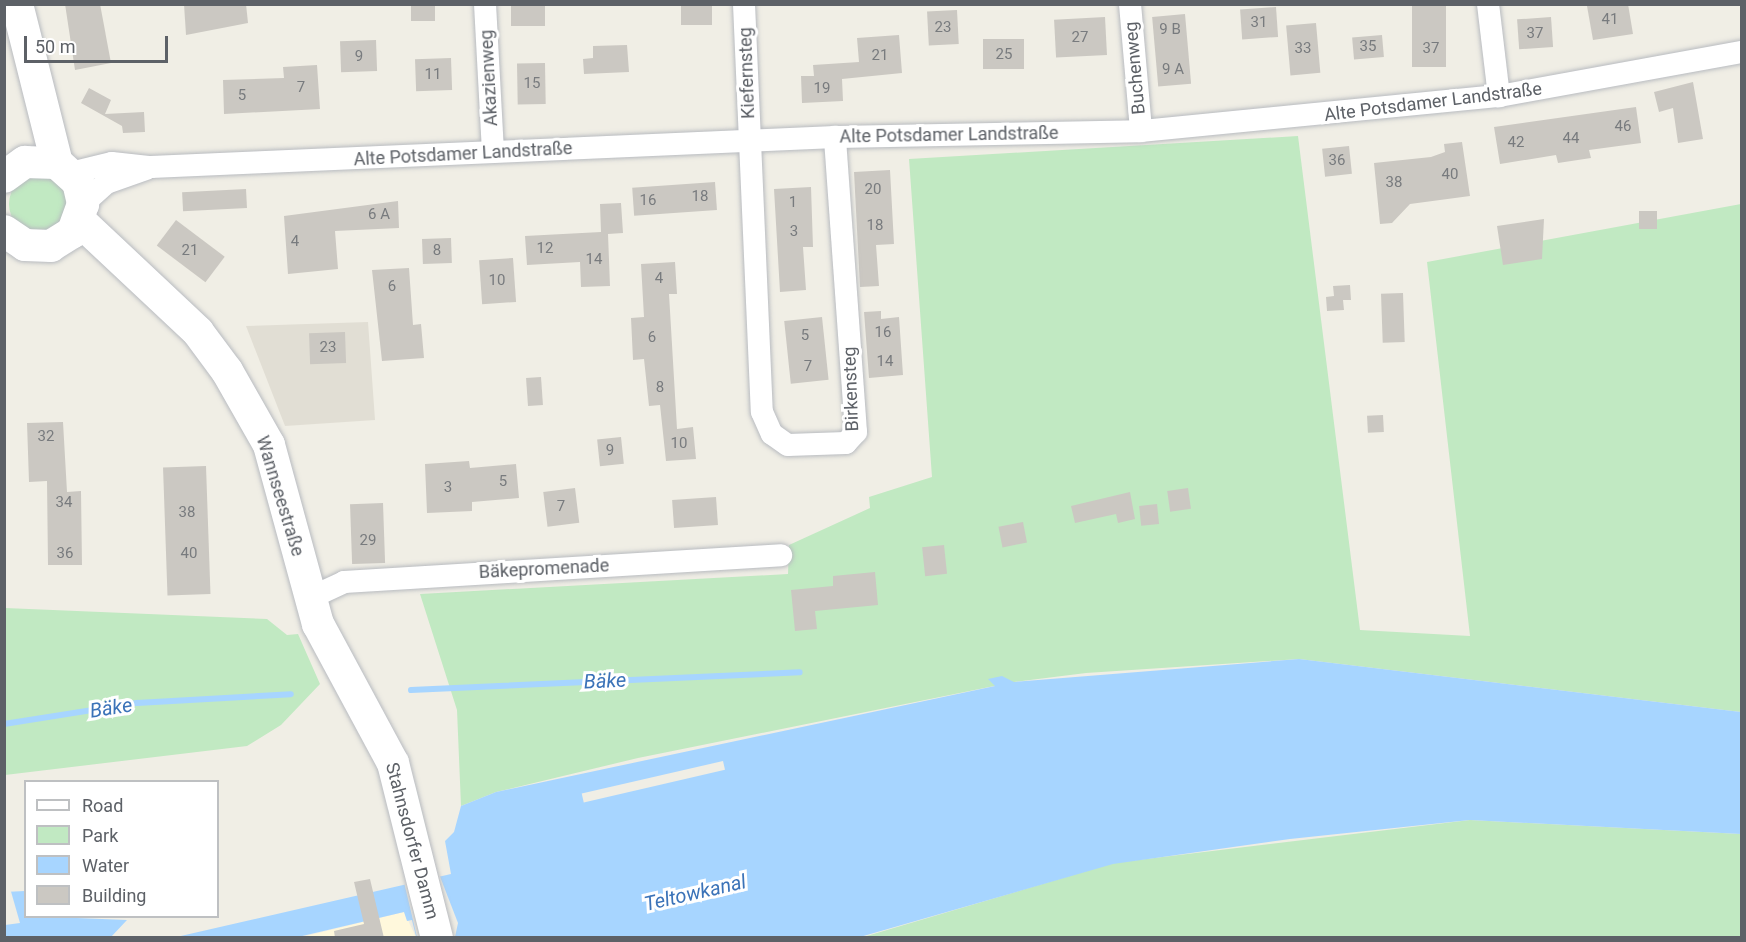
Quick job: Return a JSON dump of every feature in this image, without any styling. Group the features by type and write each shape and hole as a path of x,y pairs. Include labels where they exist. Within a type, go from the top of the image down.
{"street":[{"path":"4,231 25,246 75,222 64,168 30,62 17,4"},
{"name":"Akazienweg","path":"485,4 493,152"},
{"name":"Kiefernsteg","path":"744,4 750,142"},
{"name":"Buchenweg","path":"1130,4 1141,131"},
{"path":"1488,4 1499,96"},
{"name":"Alte Potsdamer Landstraße","path":"64,168 112,163 151,167 835,137 1141,131 1499,96 1742,52"},
{"path":"30,62 32,124 15,169 64,168"},
{"name":"Birkensteg","path":"750,142 764,418 772,434 788,446 846,443 856,432 835,137"},
{"name":"Alte Potsdamer Landstraße","path":"75,222 106,183 151,167"},
{"name":"Wannseestraße","path":"75,222 135,270 198,332 250,407 268,445 310,598 331,657 349,684"},
{"name":"Bäkepromenade","path":"310,598 344,582 781,555"},
{"name":"Stahnsdorfer Damm","path":"349,684 387,748 413,838 437,938"}],"shaded area":[{"path":"368,322 375,420 285,426 246,326"},
{"path":"404,912 416,937 298,938"}],"green space":[{"path":"1298,136 1360,630 1470,636 1427,262 1741,204 1741,712 1299,659 1086,673 1014,682 638,758 496,792 461,806 457,710 420,594 788,574 789,545 870,508 869,497 932,477 909,159"},
{"path":"39,174 56,179 64,187 69,204 64,221 56,229 39,234 22,229 14,221 9,204 14,187 22,179"},
{"path":"5,608 267,619 287,635 298,634 320,684 281,725 247,746 5,775"},
{"path":"1470,820 1741,834 1741,937 860,938 1113,863"}],"water":[{"name":"Teltowkanal","path":"1299,659 1741,712 1741,834 1470,820 1290,839 1113,864 860,937 412,937 416,936 412,920 407,921 404,912 298,937 172,938 451,874 445,841 454,832 461,806 496,792 995,686 988,679 1002,676 1014,682"},
{"path":"24,891 24,918 127,920 111,937 5,937 4,892"}],"pier":[{"path":"723,761 725,770 584,802 582,794"},
{"path":"439,874 458,923 455,937 417,937 404,882"},
{"path":"10,888 20,923 5,925 4,889"}],"building":[{"path":"65,4 100,4 111,63 75,70"},
{"path":"184,4 246,4 248,23 186,35"},
{"path":"411,4 435,4 435,21 411,21"},
{"path":"511,4 545,4 545,26 511,26"},
{"path":"681,4 712,4 712,25 681,25"},
{"path":"1412,4 1446,4 1446,67 1412,67"},
{"path":"1628,4 1633,34 1593,40 1587,6"},
{"path":"1276,7 1278,37 1242,39 1240,10"},
{"path":"957,10 959,44 929,46 927,12"},
{"path":"1185,14 1191,84 1158,87 1152,17"},
{"path":"1105,17 1107,55 1056,58 1054,20"},
{"path":"1551,17 1553,47 1519,49 1517,19"},
{"path":"1316,23 1320,73 1290,75 1286,26"},
{"path":"899,35 902,73 842,79 843,101 802,103 801,76 814,76 813,65 859,62 857,38"},
{"path":"1382,35 1384,57 1354,60 1352,38"},
{"path":"983,39 1024,39 1024,69 983,69"},
{"path":"376,40 377,71 341,72 340,41"},
{"path":"627,45 629,72 584,74 583,59 593,58 593,46"},
{"path":"451,58 452,90 416,91 415,59"},
{"path":"517,63 545,63 546,104 518,104"},
{"path":"317,65 320,109 224,114 223,80 284,78 283,67"},
{"path":"1693,82 1703,139 1678,143 1673,108 1659,112 1654,92"},
{"path":"89,88 111,100 105,114 144,112 145,132 123,133 122,126 81,103"},
{"path":"1636,107 1641,143 1589,150 1591,158 1558,163 1556,155 1500,164 1494,127"},
{"path":"1462,142 1470,196 1410,204 1392,223 1380,224 1374,163 1431,157 1445,152 1444,144"},
{"path":"1349,146 1352,174 1325,177 1322,149"},
{"path":"890,170 894,244 876,245 879,286 860,287 854,172"},
{"path":"715,182 717,210 634,216 632,188"},
{"path":"811,187 813,247 803,247 806,290 780,292 774,189"},
{"path":"246,189 247,208 183,211 182,192"},
{"path":"398,201 399,228 335,231 338,269 288,274 284,216"},
{"path":"621,203 623,233 608,234 610,286 581,287 580,262 527,265 525,236 601,232 600,204"},
{"path":"1639,211 1657,211 1657,229 1639,229"},
{"path":"1544,219 1542,259 1503,265 1497,226"},
{"path":"176,220 225,257 205,282 157,246"},
{"path":"451,238 452,263 423,264 422,239"},
{"path":"513,258 516,302 482,304 479,260"},
{"path":"675,262 677,294 669,294 677,429 693,427 696,459 666,461 660,405 649,406 644,359 633,360 631,318 644,317 641,264"},
{"path":"409,268 413,325 421,324 424,358 382,361 372,270"},
{"path":"1350,285 1351,300 1343,300 1344,310 1327,311 1326,297 1334,296 1333,286"},
{"path":"1403,293 1405,342 1383,343 1381,294"},
{"path":"881,311 881,319 899,317 903,375 869,378 864,312"},
{"path":"822,317 829,380 791,384 784,321"},
{"path":"345,332 346,363 310,364 309,333"},
{"path":"541,377 543,405 528,406 526,378"},
{"path":"1383,415 1384,432 1368,433 1367,416"},
{"path":"63,422 67,492 81,491 82,565 48,565 47,481 29,482 27,423"},
{"path":"621,437 624,464 600,466 597,440"},
{"path":"469,461 470,468 516,464 519,498 472,502 472,511 427,513 425,464"},
{"path":"206,466 210,594 167,595 163,468"},
{"path":"575,488 579,523 548,527 543,492"},
{"path":"1188,488 1191,509 1170,512 1167,491"},
{"path":"1130,492 1135,519 1118,523 1116,514 1075,523 1071,506"},
{"path":"716,497 718,525 674,528 672,500"},
{"path":"383,503 385,563 352,564 350,504"},
{"path":"1157,504 1159,524 1141,526 1139,506"},
{"path":"1023,522 1027,543 1002,547 998,527"},
{"path":"944,545 947,574 925,576 922,547"},
{"path":"875,572 878,605 815,611 817,629 795,631 791,590 833,586 833,576"},
{"path":"370,879 384,938 335,938 334,931 364,924 354,882"}],"waterway":[{"name":"Bäke","path":"411,690 800,672"},
{"name":"Bäke","path":"4,724 137,703 291,694"}]}
